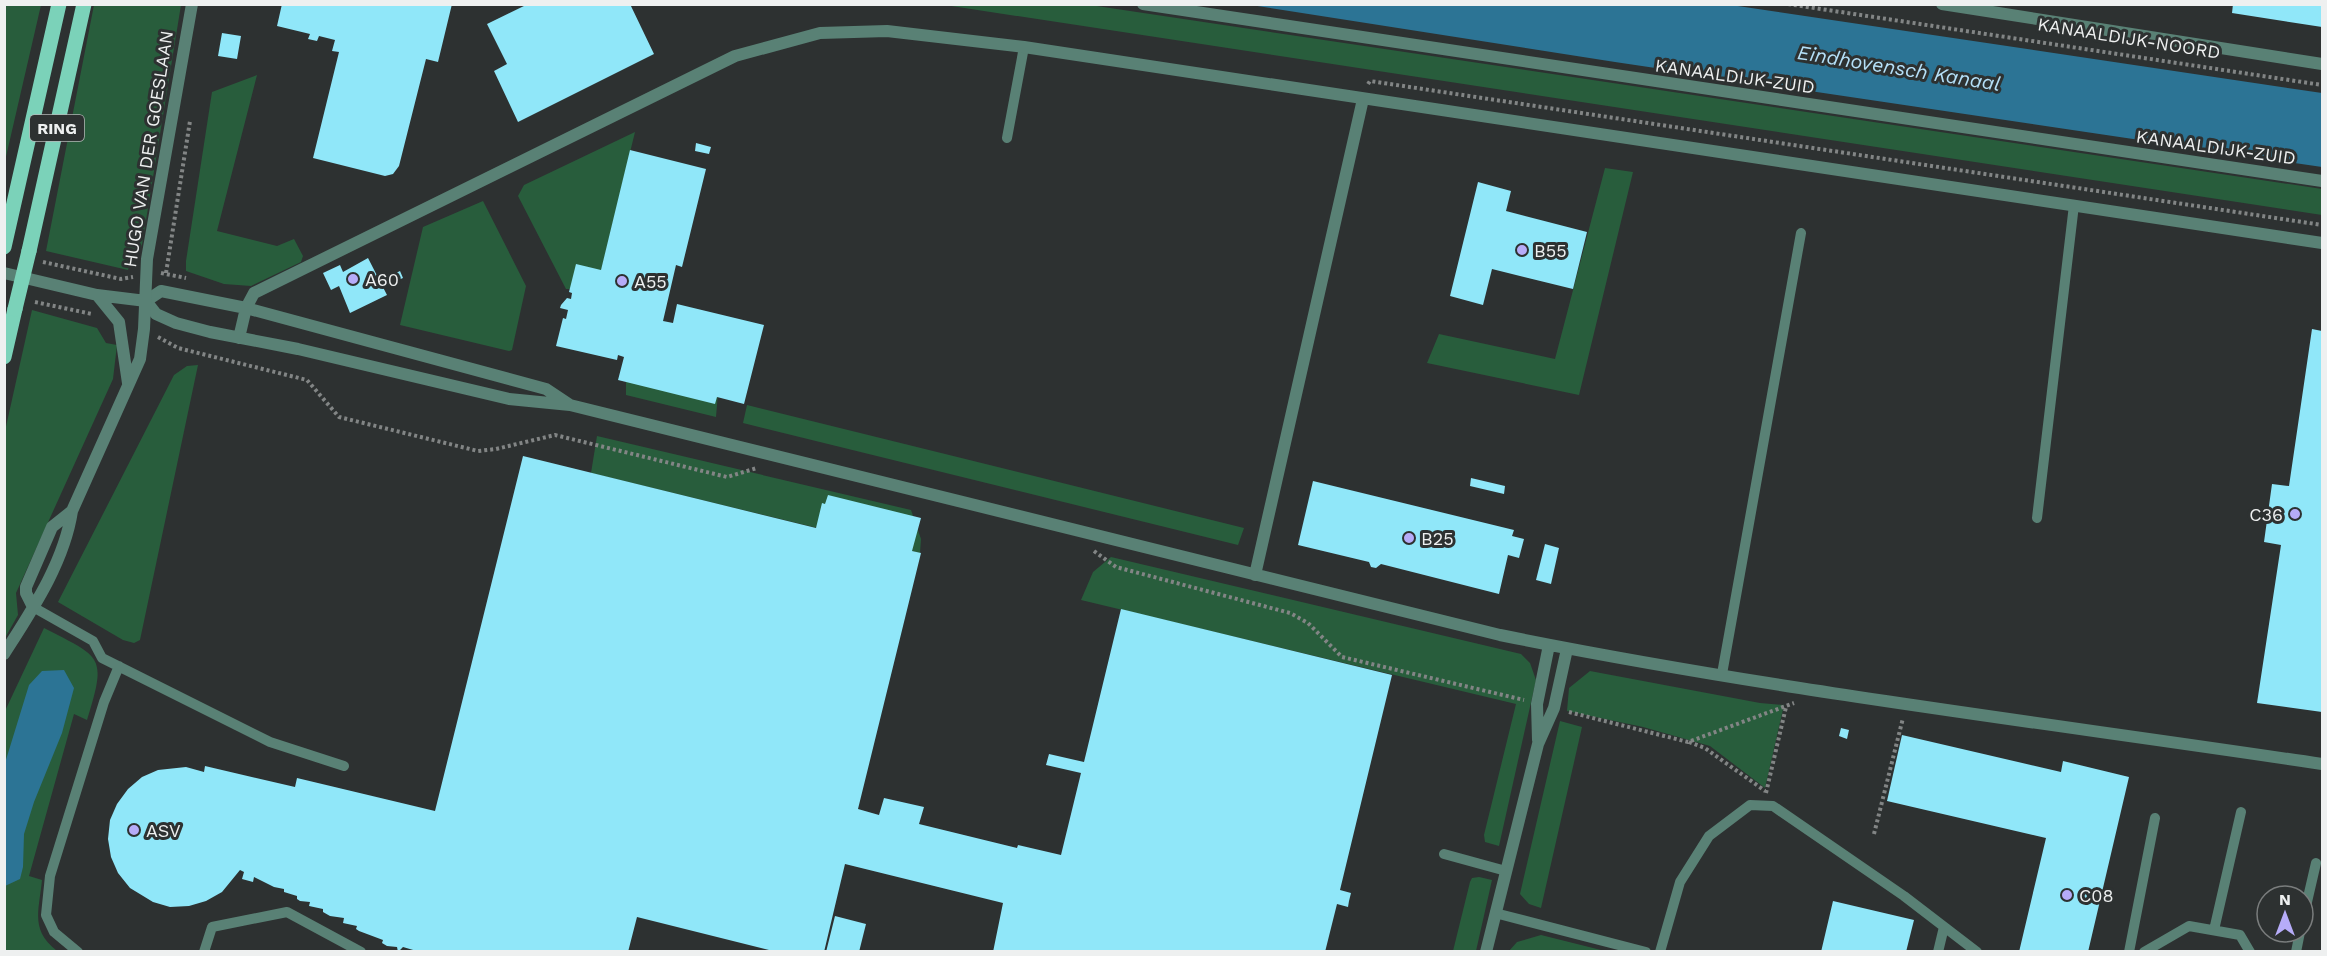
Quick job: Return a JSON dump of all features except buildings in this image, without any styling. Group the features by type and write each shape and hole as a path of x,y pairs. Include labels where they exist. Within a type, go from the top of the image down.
{"main road":[{"name":"RING","path":"4,247 59,4"},
{"name":"RING","path":"4,357 34,256 84,4"}],"street":[{"name":"HUGO VAN DER GOESLAAN","path":"4,654 33,607 68,538 72,511 140,358 147,275 192,4"},
{"name":"KANAALDIJK-ZUID","path":"1143,4 2322,181"},
{"name":"KANAALDIJK-NOORD","path":"1942,4 2322,64"},
{"path":"239,338 246,308 254,293 735,56 768,45 820,33 887,31 1024,47 2322,243"},
{"path":"1255,575 1363,99"},
{"path":"4,273 97,295 146,301 161,291 246,308 546,389 570,405"},
{"path":"97,295 119,322 128,384"},
{"path":"146,301 156,314 176,323 510,399 570,405 1074,531 1567,649 2322,764"},
{"name":"HUGO VAN DER GOESLAAN","path":"33,607 26,594 26,587 52,527 72,511"},
{"path":"1538,744 1537,704 1549,645"},
{"path":"1486,951 1538,744 1554,708 1567,649"}],"lane":[{"path":"1007,138 1024,47"},
{"path":"2037,518 2074,206"},
{"path":"1722,674 1801,233"},
{"path":"33,607 93,641 102,658 270,742 344,766"},
{"path":"78,951 54,932 46,915 50,876 104,702 119,666"},
{"path":"1660,951 1680,882 1709,836 1750,805 1773,806 1977,951"},
{"path":"2214,930 2241,812"},
{"path":"2129,951 2155,818"},
{"path":"1444,854 1506,871"},
{"path":"2311,884 2316,863"},
{"path":"204,951 212,927 288,912 361,951"},
{"path":"1495,913 1646,951"},
{"path":"2144,951 2189,926 2240,934 2250,951"},
{"path":"1938,951 1944,927"}],"path":[{"name":"KANAALDIJK-NOORD","path":"1788,4 2322,85"},
{"path":"1827,4 1827,10"},
{"name":"HUGO VAN DER GOESLAAN","path":"147,275 166,273 191,109"},
{"path":"34,256 121,279 147,275"},
{"path":"21,305 119,322"},
{"path":"144,329 178,348 307,380 339,417 478,451 496,450 555,435 727,477 785,459"},
{"path":"1074,531 1103,560 1116,567 1290,613 1308,623 1342,657 1537,704"},
{"path":"1874,834 1906,702"},
{"path":"1688,742 1797,703"},
{"path":"1554,708 1705,748 1766,792 1786,706"}],"green space":[{"path":"4,5 41,5 5,161"},
{"path":"94,5 181,5 141,251 134,251 128,270 46,251"},
{"path":"945,5 1090,5 2322,189 2322,215"},
{"path":"257,75 217,231 277,246 294,239 303,256 301,262 251,286 224,284 186,271 212,92"},
{"path":"635,132 601,271 572,289 566,289 518,196 524,185"},
{"path":"1605,168 1633,172 1579,395 1427,363 1439,334 1555,359"},
{"path":"483,201 526,286 512,350 509,351 400,325 423,227"},
{"path":"32,310 97,328 106,343 117,345 113,379 16,593 18,615 5,638 5,431"},
{"path":"198,365 140,640 134,643 123,640 58,602 174,375 187,366"},
{"path":"626,376 718,393 716,417 626,395"},
{"path":"747,405 1244,528 1238,545 743,423"},
{"path":"597,436 911,510 921,539 920,553 591,473"},
{"path":"1111,557 1521,654 1530,663 1536,680 1499,846 1485,842 1484,835 1516,704 1081,600 1093,572"},
{"path":"44,628 88,653 95,661 97,682 87,720 74,714 29,876 42,880 38,919 43,935 57,951 5,952 5,711"},
{"path":"1590,671 1760,703 1784,705 1765,788 1710,746 1643,727 1567,711 1569,688"},
{"path":"1560,721 1582,727 1541,908 1529,904 1520,894"},
{"path":"1472,878 1492,880 1476,951 1453,951 1470,882"},
{"path":"1541,935 1605,951 1509,951 1517,942"}],"water":[{"name":"Eindhovensch Kanaal","path":"1251,5 1731,5 2322,93 2322,167 1615,62"},
{"path":"64,670 74,688 62,733 34,802 24,834 23,867 20,879 5,886 5,763 29,685 42,671"}],"place":[{"name":"B55","path":"1522,250"},
{"name":"A60","path":"353,279"},
{"name":"A55","path":"622,281"},
{"name":"C36","path":"2295,514"},
{"name":"B25","path":"1409,538"},
{"name":"ASV","path":"134,830"},
{"name":"C08","path":"2067,895"}]}
